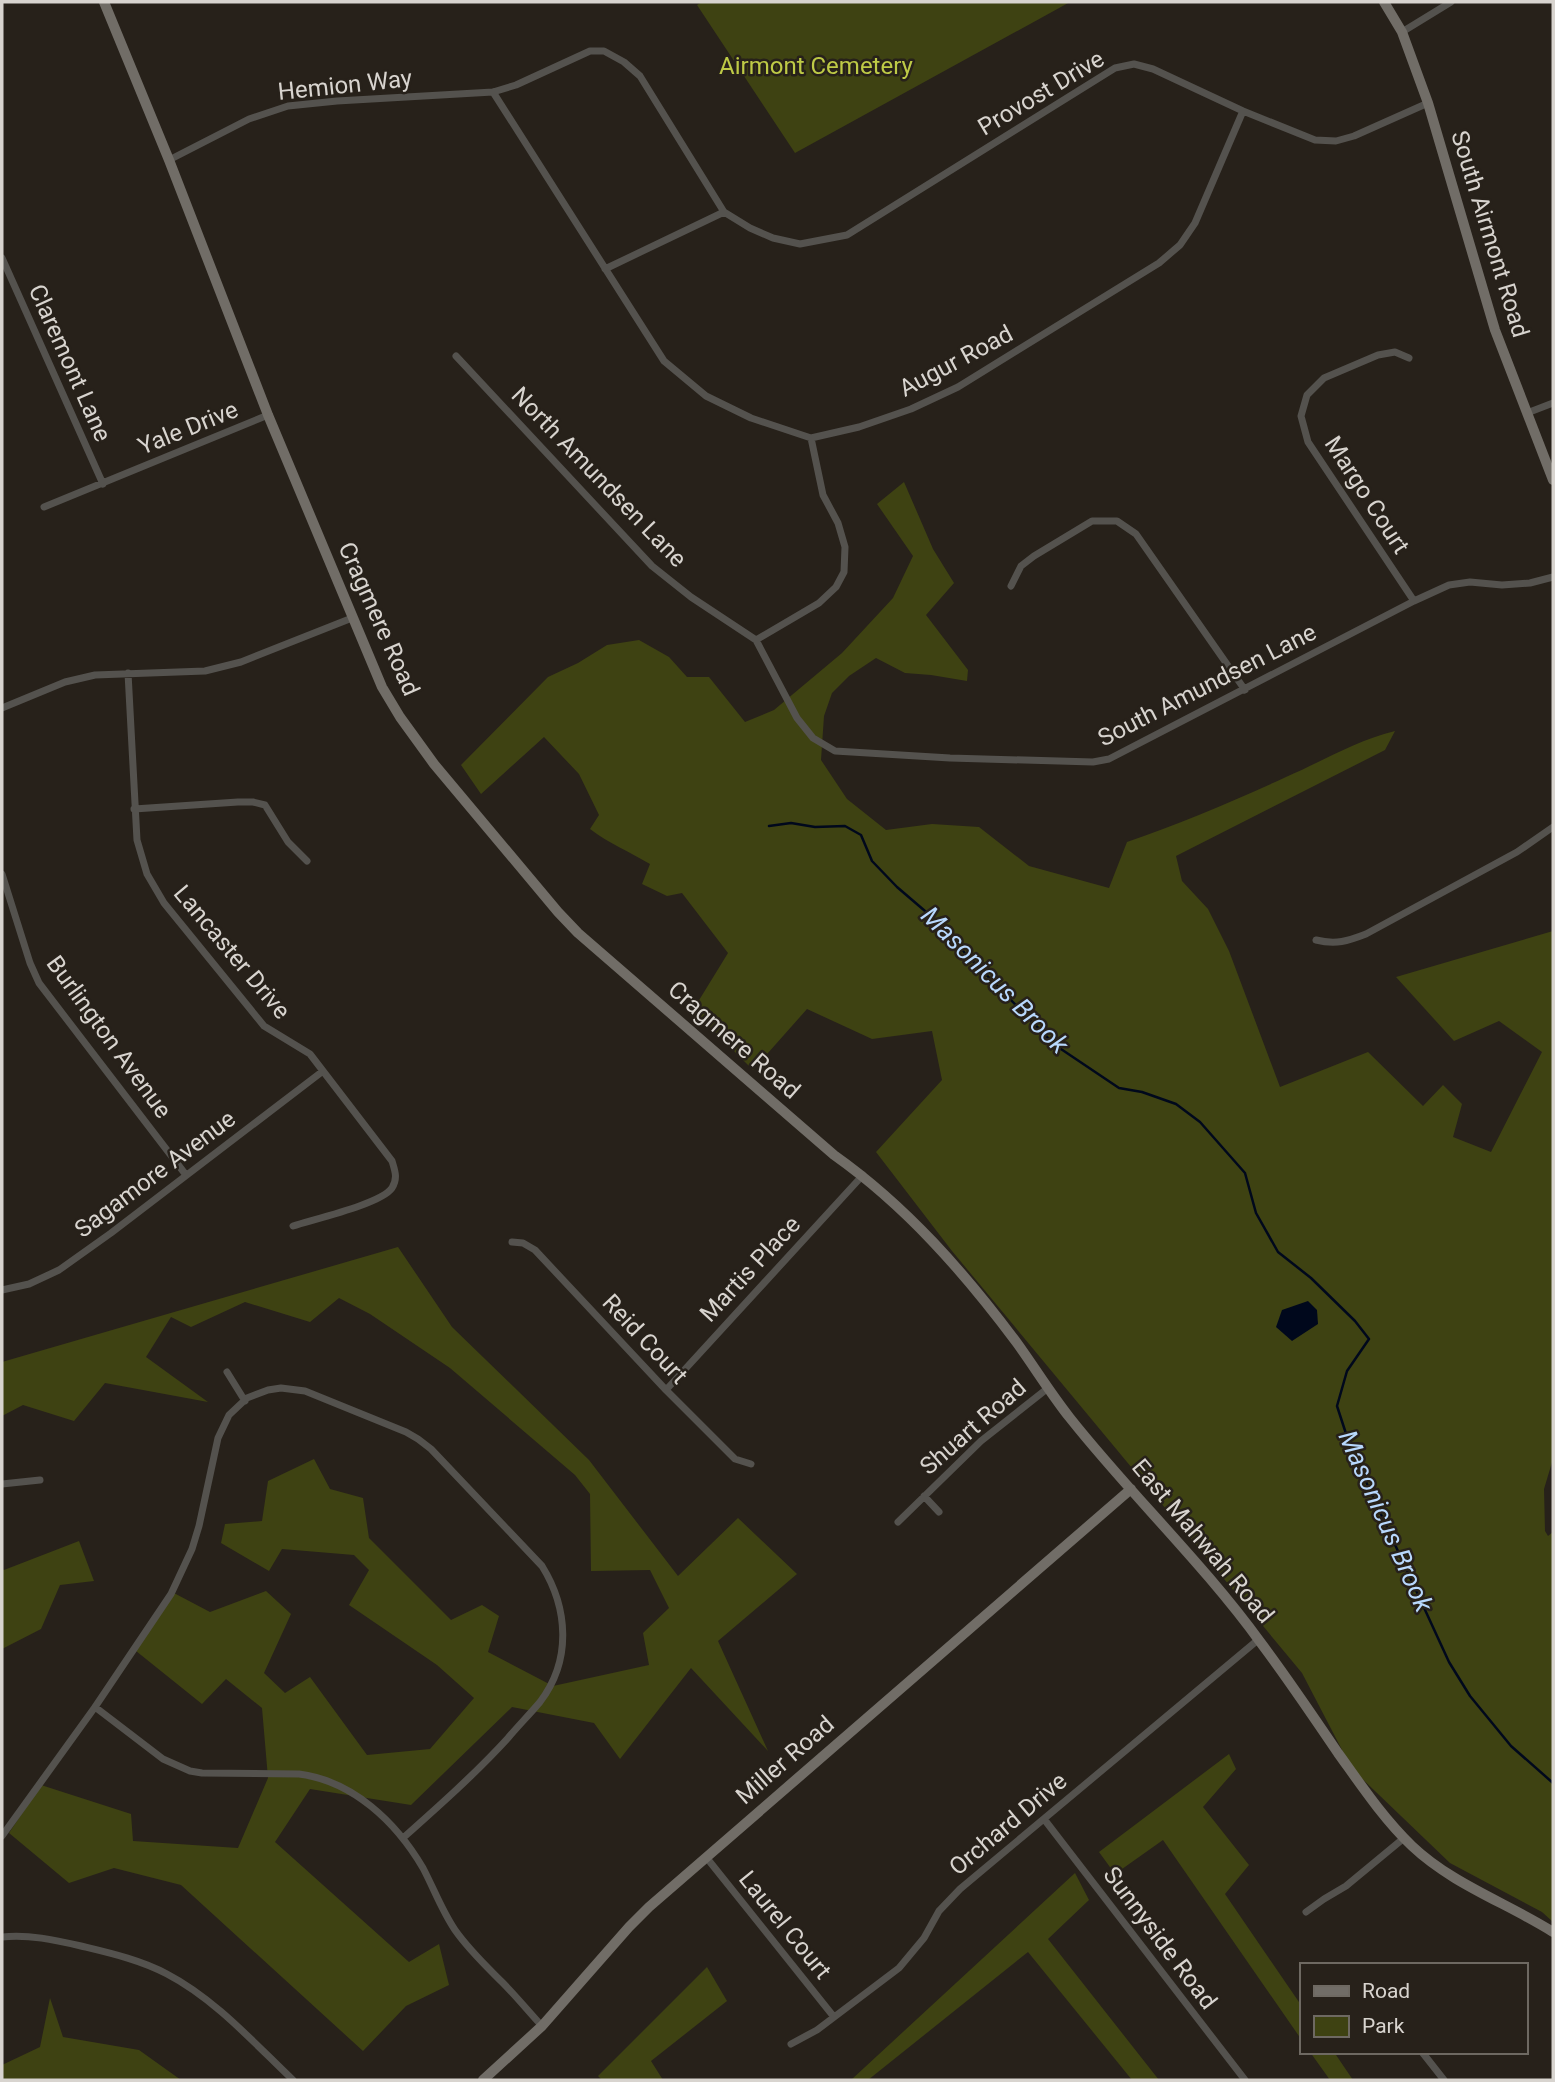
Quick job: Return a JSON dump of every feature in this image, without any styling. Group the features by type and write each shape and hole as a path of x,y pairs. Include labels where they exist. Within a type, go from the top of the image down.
{"street":[{"name":"Cragmere Road","path":"104,2 268,415 352,618 383,687 400,717 434,764 558,912 834,1155"},
{"name":"South Airmont Road","path":"1384,2 1402,32 1428,103 1495,330 1553,480"},
{"path":"1402,32 1451,2"},
{"name":"Hemion Way","path":"169,160 248,119 288,106 493,92 516,85 590,51 604,51 624,62 640,76 724,212"},
{"name":"Provost Drive","path":"724,212 773,238 800,244 847,236 1096,79 1115,68 1134,64 1153,69 1243,111 1315,140 1336,141 1354,136 1428,103"},
{"path":"493,92 664,360 706,396 751,418 811,438 823,495 838,523 845,547 844,572 836,587 819,603 756,640"},
{"name":"Augur Road","path":"811,438 859,427 911,409 958,387 1159,263 1180,245 1195,223 1243,111"},
{"path":"605,269 724,212"},
{"name":"Claremont Lane","path":"2,258 103,484"},
{"name":"Margo Court","path":"1409,358 1395,352 1378,355 1324,378 1307,395 1301,416 1308,442 1414,601"},
{"name":"North Amundsen Lane","path":"456,356 652,566 691,597 756,640"},
{"path":"1527,413 1553,403"},
{"name":"Yale Drive","path":"44,507 268,415"},
{"path":"1011,586 1021,566 1034,556 1092,521 1117,522 1136,534 1245,690"},
{"name":"South Amundsen Lane","path":"756,640 797,718 813,738 835,751 1093,762 1109,759 1449,585 1470,582 1502,585 1531,583 1553,577"},
{"path":"2,708 65,682 95,675 205,671 241,662 352,618"},
{"name":"Lancaster Drive","path":"128,673 134,809 137,840 147,874 164,903 264,1026 310,1054 392,1161 397,1174 394,1185 386,1195 293,1226"},
{"path":"134,809 238,802 265,805 288,842 307,861"},
{"path":"1316,940 1329,943 1346,941 1366,934 1517,852 1553,827"},
{"name":"Burlington Avenue","path":"2,877 39,983 186,1175"},
{"name":"Sagamore Avenue","path":"2,1290 29,1284 60,1270 323,1070"},
{"name":"East Mahwah Road","path":"834,1155 863,1175 951,1261 1016,1343 1070,1418 1221,1591 1259,1639 1369,1797 1404,1838 1430,1863 1553,1932"},
{"name":"Martis Place","path":"666,1390 863,1175"},
{"name":"Reid Court","path":"512,1241 523,1243 535,1250 666,1390 735,1459 751,1464"},
{"path":"227,1372 245,1401"},
{"path":"2,1836 158,1614 182,1574 199,1527 218,1438 229,1415 245,1401 268,1390 281,1388 305,1391 418,1439 431,1449 531,1554 551,1581 557,1596 561,1611 563,1644 556,1674 549,1688 540,1702 496,1751 403,1838"},
{"name":"Shuart Road","path":"898,1522 981,1441 1048,1388"},
{"path":"2,1484 40,1480"},
{"name":"Miller Road","path":"483,2080 542,2026 629,1927 706,1857 1131,1489"},
{"name":"Shuart Road","path":"923,1496 939,1512"},
{"name":"Orchard Drive","path":"791,2044 804,2039 899,1968 918,1946 948,1899 1259,1639"},
{"path":"94,1707 163,1759 190,1771 299,1774 328,1780 356,1794 403,1838 456,1931 542,2026"},
{"name":"Sunnyside Road","path":"1044,1818 1245,2080"},
{"path":"1306,1912 1346,1886 1404,1838"},
{"name":"Laurel Court","path":"706,1857 834,2017"},
{"path":"2,1937 35,1937 70,1943 167,1973 219,2011 293,2080"},
{"path":"1424,2054 1444,2080"}],"green space":[{"name":"Airmont Cemetery","path":"702,2 1070,2 795,153 697,5"},
{"path":"904,482 933,549 954,583 926,615 968,670 967,681 905,673 876,658 849,676 832,693 824,716 821,760 847,799 886,830 932,824 979,827 1029,866 1109,888 1127,842 1227,803 1353,746 1395,731 1385,750 1176,856 1182,881 1208,909 1229,951 1280,1087 1368,1052 1423,1106 1443,1085 1462,1104 1453,1137 1491,1152 1542,1052 1499,1021 1454,1041 1396,977 1553,931 1553,1459 1544,1489 1545,1531 1548,1536 1553,1532 1553,1922 1542,1912 1450,1863 1352,1769 1302,1673 952,1251 876,1152 942,1080 932,1031 872,1039 807,1009 753,1070 693,1010 728,953 682,893 667,896 642,884 650,864 590,829 599,815 579,774 544,737 481,794 461,765 548,677 607,645 639,640 669,657 687,677 709,677 745,722 774,710 842,653 893,598 913,556 877,504"},
{"path":"398,1247 452,1327 589,1460 678,1576 738,1518 797,1574 718,1641 768,1751 691,1668 620,1759 594,1723 512,1707 411,1805 310,1789 275,1842 409,1962 439,1944 449,1985 406,2006 363,2051 181,1885 114,1868 69,1883 9,1833 41,1785 131,1814 133,1841 238,1848 268,1778 262,1708 226,1679 202,1704 136,1651 172,1592 210,1612 266,1591 291,1614 264,1673 285,1693 310,1677 367,1755 430,1749 474,1698 437,1665 349,1605 369,1570 354,1555 282,1549 269,1571 221,1543 225,1524 262,1521 268,1481 314,1459 330,1489 363,1498 369,1538 451,1620 482,1605 499,1616 488,1652 553,1686 649,1665 643,1633 669,1608 650,1570 591,1571 590,1494 575,1475 450,1368 370,1314 339,1298 310,1322 245,1302 191,1327 171,1317 146,1357 208,1402 105,1383 74,1421 23,1405 2,1416 2,1362"},
{"path":"79,1541 94,1581 60,1585 41,1629 2,1649 2,1569"},
{"path":"1229,1754 1236,1769 1203,1807 1249,1865 1225,1894 1300,2004 1300,2038 1163,1840 1115,1874 1099,1852"},
{"path":"1075,1873 1089,1900 1048,1939 1159,2080 1132,2080 1028,1952 868,2080 851,2080"},
{"path":"707,1967 727,2001 651,2061 663,2080 602,2080 598,2076"},
{"path":"50,1998 63,2037 139,2050 181,2080 2,2080 2,2065 40,2047"},
{"path":"1311,2054 1335,2054 1353,2080 1330,2080"}],"water":[{"path":"1308,1301 1317,1310 1318,1324 1292,1341 1276,1327 1282,1310"}],"waterway":[{"name":"Masonicus Brook","path":"769,826 791,823 815,827 845,826 861,835 872,861 897,887 939,923 1055,1045 1119,1088 1142,1092 1176,1104 1200,1122 1245,1173 1256,1213 1278,1252 1311,1278 1355,1321 1369,1339 1347,1371 1337,1406 1351,1449 1449,1662 1470,1696 1511,1746 1553,1783"}]}
